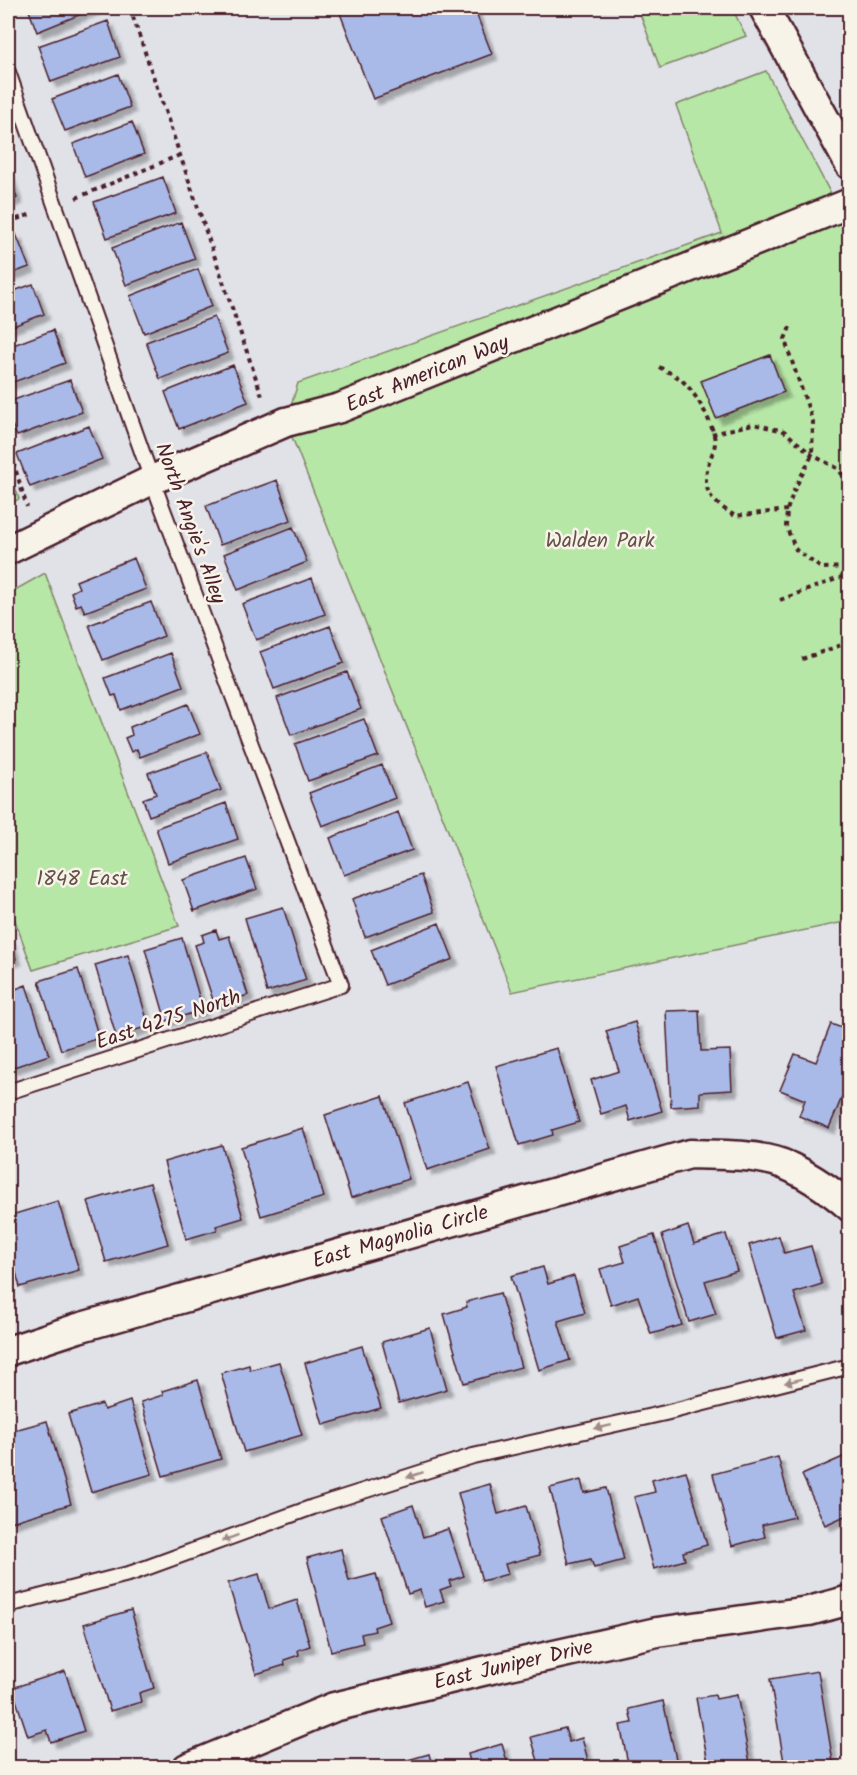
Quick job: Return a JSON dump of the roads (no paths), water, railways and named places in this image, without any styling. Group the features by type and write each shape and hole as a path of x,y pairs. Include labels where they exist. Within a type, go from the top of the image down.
{"street":[{"path":"764,8 849,165"},
{"name":"East American Way","path":"8,550 152,480 286,422 340,408 849,203"},
{"name":"East Magnolia Circle","path":"8,1351 78,1328 690,1154 732,1155 775,1161 834,1192 849,1207"},
{"name":"East Juniper Drive","path":"187,1767 334,1707 657,1632 809,1611 849,1600"}],"lane":[{"name":"North Angie's Alley","path":"8,72 11,91 152,480 341,985"},
{"name":"East 4275 North","path":"8,1092 341,985"},
{"path":"8,1605 132,1573 314,1508 473,1456 665,1413 849,1366"}],"park label":[{"name":"Walden Park","path":"600,540"},
{"name":"1848 East","path":"82,878"}]}
